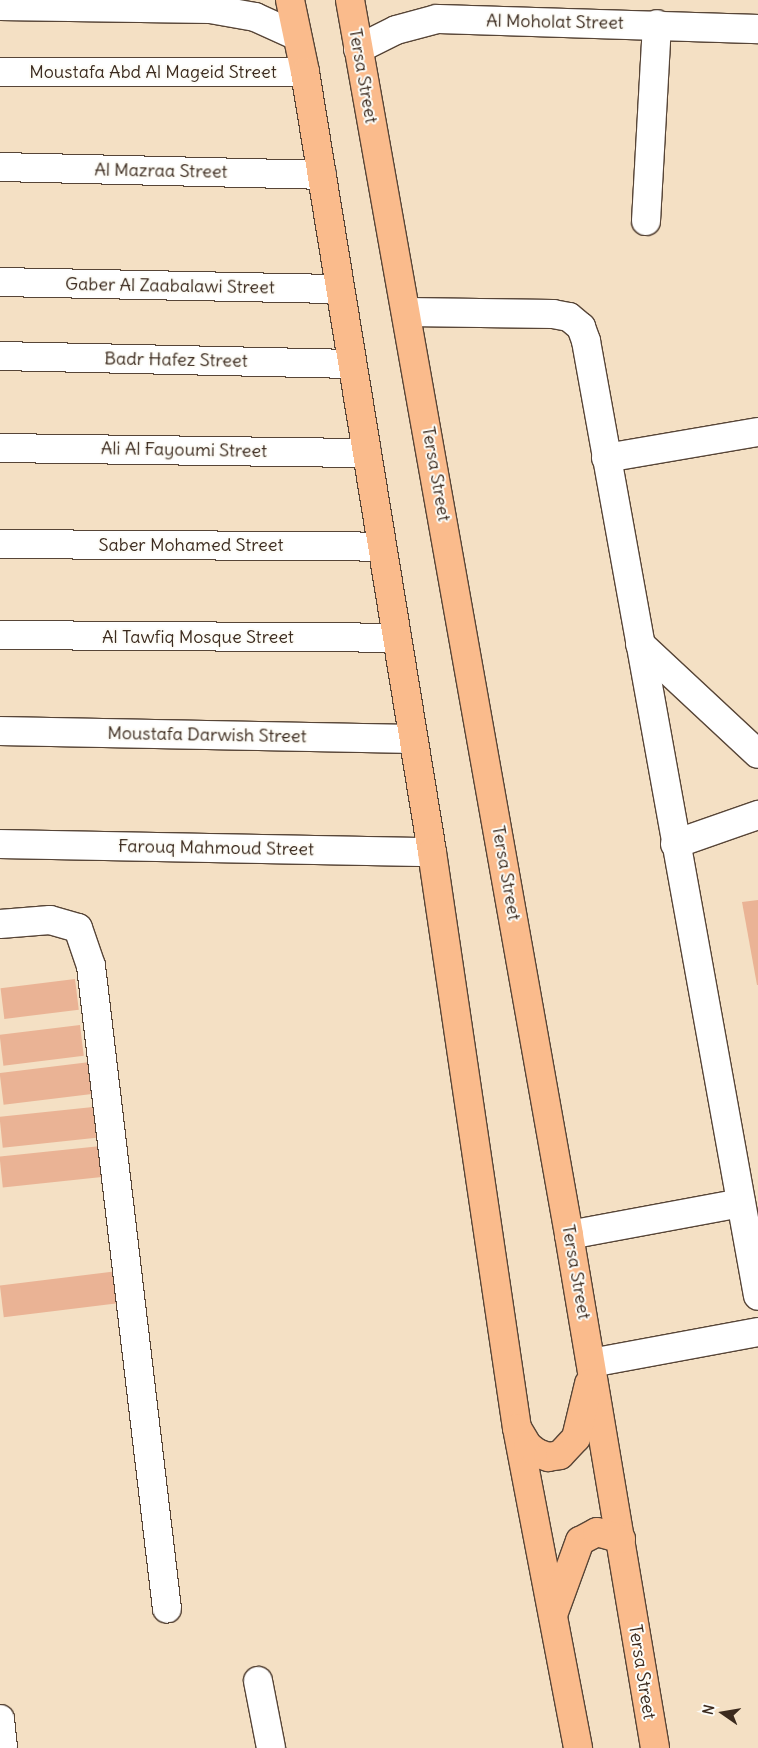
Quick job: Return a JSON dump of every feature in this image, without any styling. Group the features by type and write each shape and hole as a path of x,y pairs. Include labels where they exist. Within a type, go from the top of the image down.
{"main road":[{"path":"290,0 305,72 432,852 517,1428 578,1748"},
{"name":"Tersa Street","path":"350,0 407,312 592,1366 655,1748"},
{"path":"517,1428 528,1446 536,1453 554,1456 570,1448 576,1438 592,1366"},
{"path":"552,1618 580,1541 597,1532 621,1539"}],"street":[{"path":"417,0 437,19"},
{"path":"0,6 212,4 255,17 297,36"},
{"name":"Al Moholat Street","path":"358,49 396,30 437,19 657,24 758,29"},
{"path":"646,220 657,24"},
{"name":"Moustafa Abd Al Mageid Street","path":"0,72 305,72"},
{"name":"Al Mazraa Street","path":"0,167 322,175"},
{"name":"Gaber Al Zaabalawi Street","path":"0,282 340,289"},
{"path":"407,312 554,314 569,317 580,326 586,341 675,844 758,1296"},
{"name":"Badr Hafez Street","path":"0,356 352,364"},
{"path":"606,458 758,432"},
{"name":"Ali Al Fayoumi Street","path":"0,448 367,453"},
{"name":"Saber Mohamed Street","path":"0,544 382,547"},
{"name":"Al Tawfiq Mosque Street","path":"0,635 397,638"},
{"path":"640,644 758,754"},
{"name":"Moustafa Darwish Street","path":"0,730 413,739"},
{"path":"675,844 758,815"},
{"name":"Farouq Mahmoud Street","path":"0,844 432,852"},
{"path":"0,924 50,920 78,928 91,966 167,1609"},
{"path":"569,1235 741,1203"},
{"path":"592,1366 758,1332"},
{"path":"258,1681 271,1748"},
{"path":"0,1719 3,1748"}],"building":[{"path":"758,900 758,985 757,985 742,902"},
{"path":"75,979 79,1010 4,1019 1,988"},
{"path":"80,1025 84,1056 3,1066 0,1035"},
{"path":"90,1062 94,1094 4,1105 0,1073"},
{"path":"93,1107 96,1138 3,1148 0,1117"},
{"path":"101,1146 104,1177 3,1187 0,1157"},
{"path":"118,1271 122,1303 4,1317 0,1285"}]}
